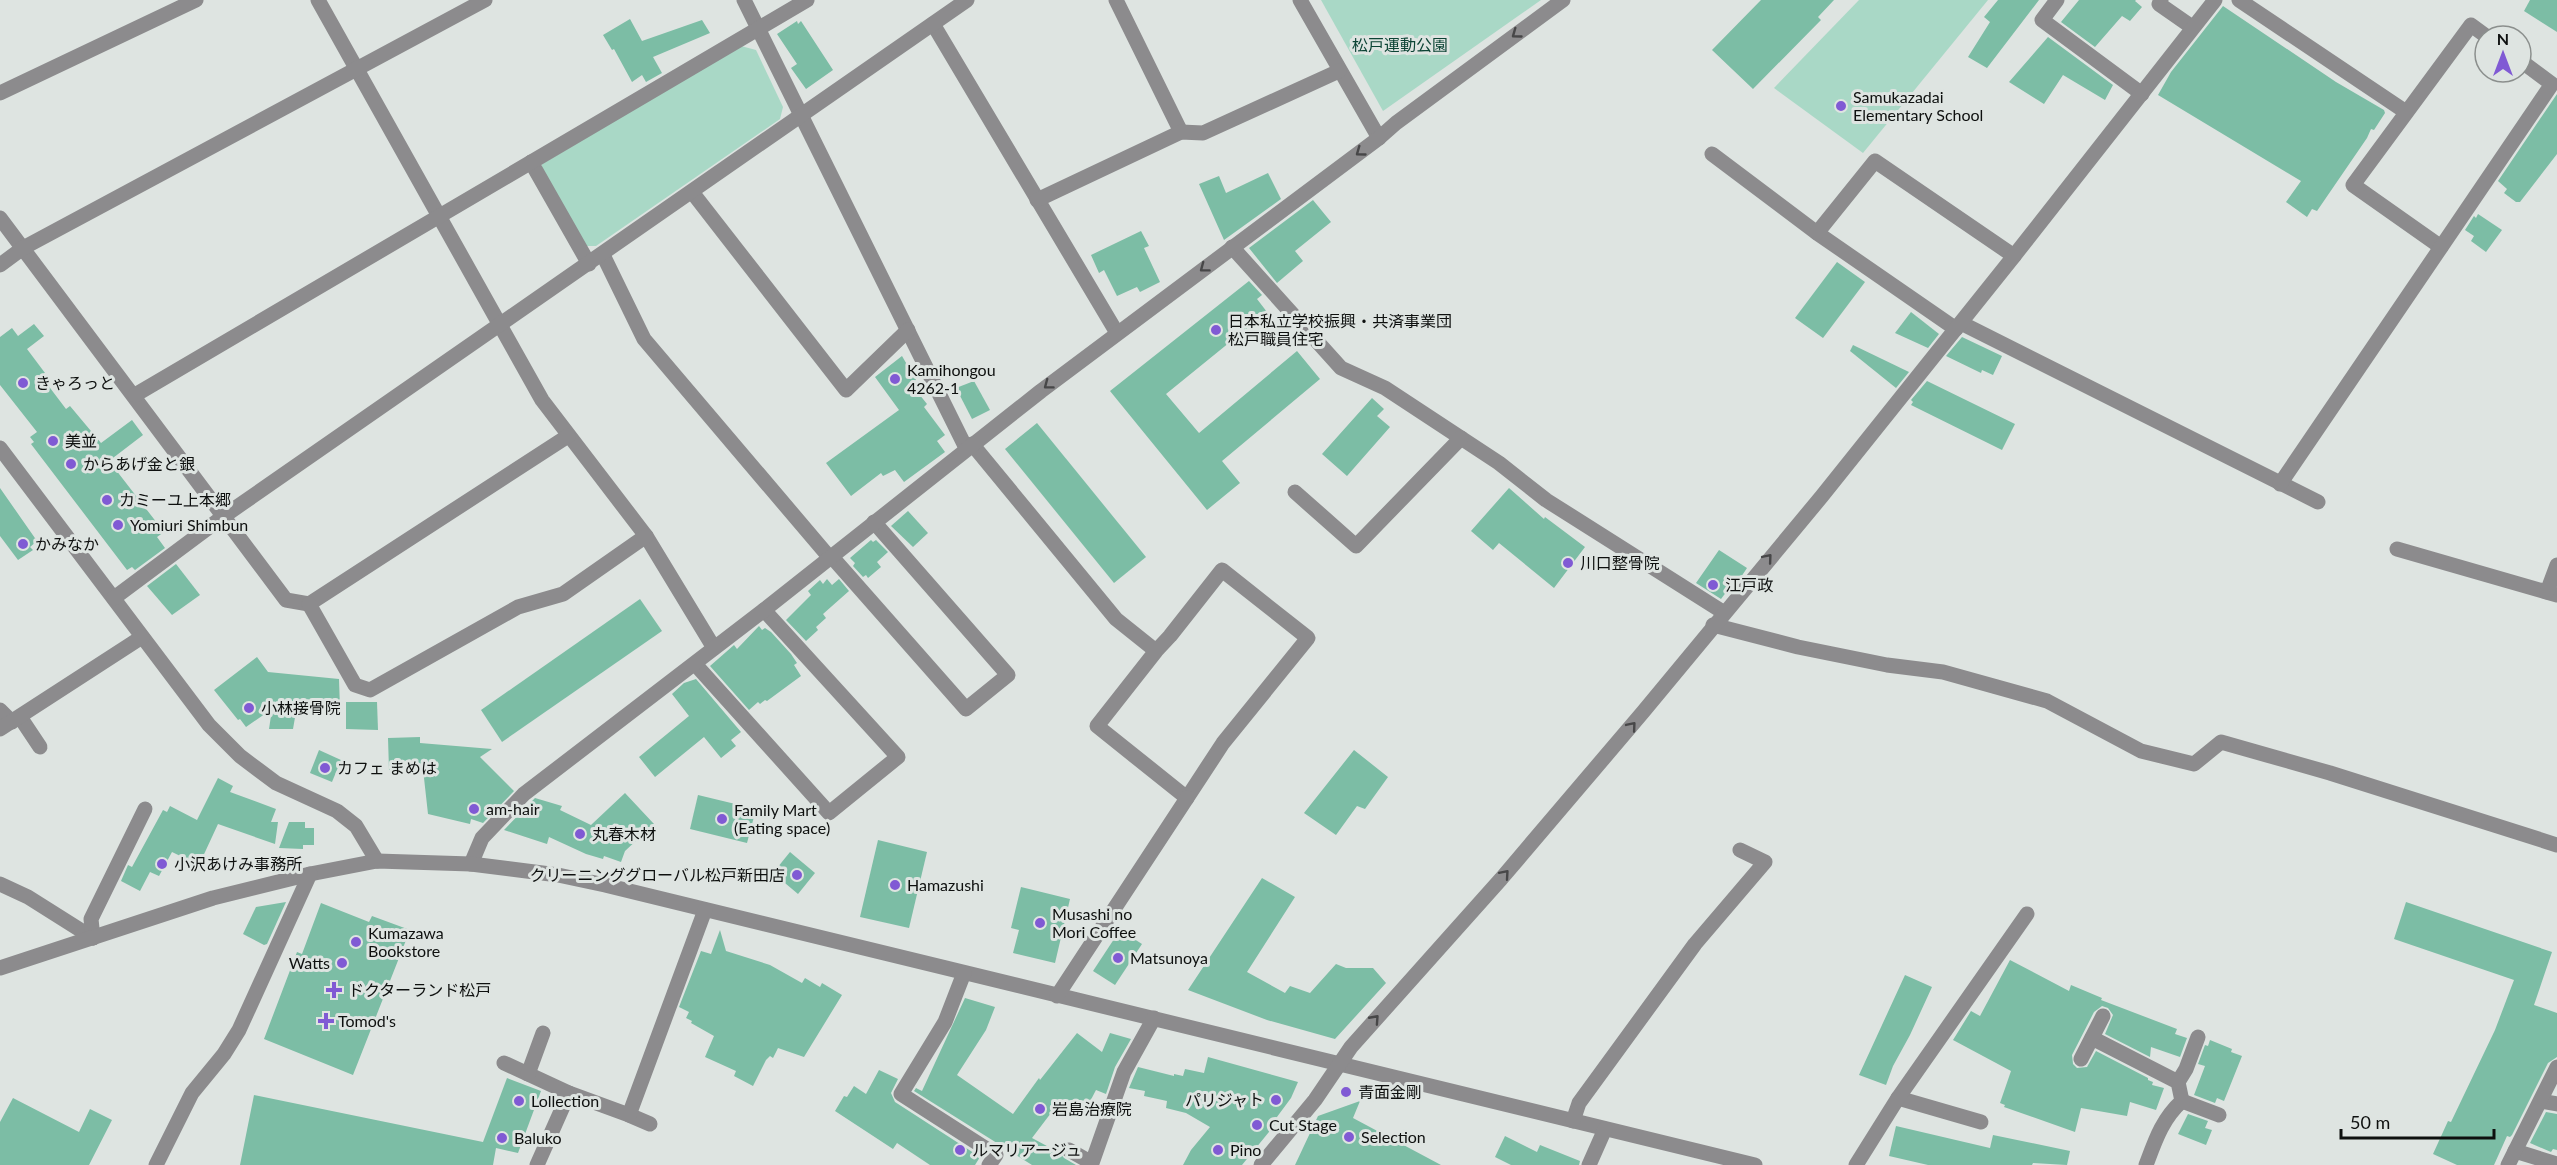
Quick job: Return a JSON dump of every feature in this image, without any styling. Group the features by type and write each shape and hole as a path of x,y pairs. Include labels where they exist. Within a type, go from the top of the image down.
{"street":[{"path":"0,93 196,0"},
{"path":"318,0 542,400 646,536 714,648"},
{"path":"0,265 23,248 485,0"},
{"path":"744,0 908,330 969,446 1116,619 1156,651"},
{"path":"135,395 807,0"},
{"path":"114,598 224,516 499,324 603,255 967,0"},
{"path":"1116,0 1181,132"},
{"path":"1300,0 1379,138"},
{"path":"471,864 482,838 524,794 831,558 969,446 1396,123 1563,0"},
{"path":"2057,0 2042,20 2142,94"},
{"path":"2161,0 2159,4 2192,27"},
{"path":"1261,1165 1315,1100 1337,1064 1544,829 1822,495 2215,0"},
{"path":"2239,0 2406,112"},
{"path":"933,24 1117,333"},
{"path":"2442,247 2353,186 2471,25 2473,26"},
{"path":"2280,484 2552,84 2533,70"},
{"path":"1037,200 1181,132 1203,133 1339,71"},
{"path":"1712,154 1817,232 1958,326 2318,502"},
{"path":"1817,232 1875,161 2014,256"},
{"path":"531,162 589,264"},
{"path":"692,192 846,390 908,330"},
{"path":"0,218 135,395 286,600 309,604 568,436"},
{"path":"1232,247 1341,368 1384,388 1499,463 1546,500 1723,612"},
{"path":"603,255 644,339 831,558 966,709 1008,675 874,522"},
{"path":"1295,492 1356,546 1461,438"},
{"path":"0,448 209,725 240,756 276,783 337,811 356,825 377,861"},
{"path":"309,604 355,685 370,690 518,607 563,594 646,536"},
{"path":"2397,549 2552,593 2557,565"},
{"path":"1057,996 1187,798 1223,743 1308,638 1222,570 1097,726 1187,798"},
{"path":"695,664 830,813 898,758 764,610"},
{"path":"1713,625 1798,648 1887,665 1943,672 2048,701 2141,751 2194,764 2221,742 2340,776 2557,844"},
{"path":"11,722 142,637"},
{"path":"0,710 40,747"},
{"path":"93,938 91,919 145,809"},
{"path":"1573,1121 1580,1103 1695,944 1765,862 1740,850"},
{"path":"0,968 213,898 310,874 377,861 471,864 558,875 1755,1165"},
{"path":"156,1165 192,1093 224,1054 239,1030 310,874"},
{"path":"0,884 28,897 93,938"},
{"path":"629,1114 705,910"},
{"path":"1856,1165 1898,1098 2027,914"},
{"path":"964,973 945,1022 901,1094 996,1155 989,1165"},
{"path":"2081,1059 2103,1016"},
{"path":"1069,1150 1092,1163 1124,1072 1154,1018"},
{"path":"528,1074 543,1033"},
{"path":"2182,1101 2178,1082 2198,1037"},
{"path":"2092,1038 2178,1082"},
{"path":"504,1064 568,1093 629,1114 650,1124"},
{"path":"2557,1067 2511,1158 2557,1164"},
{"path":"537,1165 568,1093"},
{"path":"1898,1098 1981,1122"},
{"path":"2182,1101 2219,1114"},
{"path":"2146,1165 2158,1131 2172,1110 2182,1101"},
{"path":"2541,1101 2557,1104"},
{"path":"1588,1165 1605,1129"}],"green space":[{"name":"松戸運動公園","path":"1321,0 1541,0 1383,111"},
{"name":"Samukazadai Elementary School","path":"1859,0 1988,0 1863,153 1774,88"},
{"path":"741,46 756,50 783,107 780,119 596,246 585,246 541,170 542,164"}],"building":[{"path":"1761,0 1834,0 1818,17 1821,20 1753,89 1712,50"},
{"path":"1998,0 2039,0 1987,68 1968,57 1990,22 1984,17"},
{"path":"2079,0 2136,0 2142,7 2130,21 2122,16 2095,47 2061,22"},
{"path":"2530,0 2557,0 2557,32 2524,11"},
{"path":"2223,6 2336,82 2384,110 2385,113 2374,130 2371,129 2317,211 2312,209 2307,217 2286,202 2301,181 2158,95 2171,72"},
{"path":"630,19 642,41 702,20 710,33 653,57 662,73 646,82 642,75 632,82 614,49 612,50 603,35"},
{"path":"797,21 798,24 801,21 833,70 806,89 791,68 797,64 777,34"},
{"path":"2048,37 2113,85 2105,100 2063,75 2044,104 2009,82"},
{"path":"2557,94 2557,154 2520,202 2516,202 2504,193 2507,189 2498,181"},
{"path":"1268,173 1281,199 1224,240 1199,184 1219,176 1226,193"},
{"path":"1313,200 1331,222 1295,251 1303,261 1277,283 1249,248"},
{"path":"2478,214 2502,230 2486,252 2471,241 2474,236 2465,230 2474,216 2476,218"},
{"path":"1141,231 1149,246 1144,248 1160,282 1140,292 1137,287 1117,296 1104,270 1099,273 1091,255"},
{"path":"1837,262 1865,282 1823,338 1795,318"},
{"path":"1249,281 1262,295 1257,299 1267,312 1166,394 1199,433 1297,351 1320,379 1222,461 1240,483 1207,510 1110,391"},
{"path":"1911,312 1939,334 1928,348 1895,333"},
{"path":"34,324 44,336 27,349 45,373 41,376 66,409 70,406 101,443 132,420 143,435 109,461 164,532 157,537 165,548 135,570 132,567 127,570 31,444 34,442 30,437 37,432 0,385 0,337 12,328 18,336"},
{"path":"1962,337 2002,356 1993,375 1982,370 1981,373 1946,356"},
{"path":"1853,345 1909,372 1896,388 1850,351"},
{"path":"902,356 916,380 911,384 927,404 924,407 945,435 937,441 945,452 904,482 895,470 883,476 881,473 851,496 826,463 899,410 875,377"},
{"path":"974,381 990,410 972,419 956,388"},
{"path":"1927,381 2015,424 2002,450 1911,405 1913,402 1911,400"},
{"path":"1372,398 1384,409 1377,416 1390,427 1347,476 1322,454"},
{"path":"1037,423 1146,557 1114,583 1005,449"},
{"path":"0,488 37,541 30,547 33,550 18,560 0,536"},
{"path":"1509,488 1544,519 1545,517 1585,547 1554,588 1499,543 1493,550 1471,531"},
{"path":"908,511 928,533 913,547 891,526"},
{"path":"871,540 873,542 876,540 888,552 877,562 881,567 868,578 866,575 863,577 853,566 855,563 850,558"},
{"path":"1719,550 1747,568 1730,592 1727,591 1721,599 1696,583"},
{"path":"176,564 200,595 172,615 147,586"},
{"path":"827,579 832,585 839,579 849,591 823,614 826,618 816,627 818,630 806,641 786,620 811,595 808,591 820,580 823,584"},
{"path":"640,599 662,631 502,742 481,710"},
{"path":"759,626 762,630 765,628 771,632 791,654 797,663 794,665 801,676 767,701 760,704 758,702 749,710 710,666 734,645 737,649"},
{"path":"257,657 268,672 339,679 340,709 297,706 293,729 269,729 272,709 246,727 214,690"},
{"path":"696,679 741,732 731,740 736,746 721,758 704,737 655,777 639,757 689,716 672,694 684,683"},
{"path":"346,702 377,702 378,730 346,729"},
{"path":"420,737 420,743 492,749 480,757 514,791 483,823 471,819 470,824 428,814 423,769 389,770 388,738"},
{"path":"319,750 341,760 332,782 310,773"},
{"path":"1354,750 1388,777 1365,809 1357,806 1336,835 1304,813"},
{"path":"218,778 233,786 230,792 276,809 271,822 278,822 275,844 218,824 199,865 172,852 159,876 150,872 140,891 121,881 128,865 132,867 163,810 167,812 170,806 197,820"},
{"path":"625,793 654,824 625,851 621,862 604,856 603,859 586,854 549,837 547,844 504,830 535,798 562,806 560,810 591,825"},
{"path":"698,795 756,809 747,843 690,829"},
{"path":"289,822 305,822 305,828 314,828 314,845 303,845 303,849 279,848"},
{"path":"878,840 927,852 909,928 860,917"},
{"path":"790,852 815,873 798,894 773,873"},
{"path":"1262,878 1295,897 1247,972 1285,993 1290,986 1310,993 1336,964 1346,968 1373,968 1386,983 1335,1039 1267,1020 1188,990"},
{"path":"1021,887 1070,899 1055,963 1013,953 1019,930 1011,928"},
{"path":"286,902 267,944 264,945 243,934 256,907"},
{"path":"2406,902 2552,952 2534,1005 2557,1013 2557,1057 2548,1063 2512,1135 2507,1136 2494,1165 2457,1165 2433,1154 2495,1030 2514,980 2394,939"},
{"path":"321,903 369,922 372,916 410,930 353,1075 264,1039 297,952 302,954"},
{"path":"720,930 726,951 770,965 802,983 805,978 820,987 822,983 842,995 804,1057 778,1048 773,1058 770,1056 766,1060 753,1086 734,1076 736,1071 705,1057 714,1036 691,1023 692,1021 686,1018 689,1012 679,1007 701,951 711,954"},
{"path":"1120,930 1142,944 1115,985 1093,971"},
{"path":"2010,960 2069,991 2071,985 2102,998 2101,1000 2177,1029 2175,1034 2187,1038 2180,1057 2151,1047 2150,1057 2105,1034 2113,1015 2108,1008 2102,1006 2094,1012 2072,1055 2073,1064 2077,1068 2087,1067 2096,1051 2148,1078 2153,1082 2152,1085 2164,1088 2156,1110 2130,1102 2127,1116 2081,1108 2075,1132 2004,1107 2005,1105 2000,1103 2011,1071 1953,1040 1971,1011 1980,1016"},
{"path":"1905,975 1932,987 1886,1085 1859,1075"},
{"path":"965,998 995,1007 986,1030 957,1075 1013,1114 1039,1078 1040,1080 1077,1033 1102,1052 1110,1033 1131,1039 1115,1067 1106,1094 1096,1090 1084,1113 1070,1106 1066,1115 1054,1109 1032,1138 1060,1153 1076,1165 1032,1165 914,1091 916,1088 922,1091"},
{"path":"2210,1040 2242,1056 2224,1101 2217,1098 2215,1103 2194,1095 2205,1066 2198,1064 2205,1045 2208,1046"},
{"path":"1208,1057 1298,1082 1291,1098 1274,1121 1277,1122 1242,1165 1183,1165 1191,1150 1210,1127 1186,1113 1166,1108 1167,1101 1144,1096 1145,1091 1129,1088 1138,1067 1174,1076 1174,1074 1183,1076 1185,1069 1204,1073"},
{"path":"879,1070 898,1079 891,1093 895,1102 980,1157 975,1165 930,1165 897,1143 893,1149 835,1111 844,1096 847,1097 854,1086 866,1094"},
{"path":"507,1078 541,1091 518,1153 496,1148 493,1165 240,1165 254,1095 483,1142"},
{"path":"13,1098 79,1132 90,1109 112,1120 89,1165 0,1165 0,1122"},
{"name":"Selection","path":"1360,1101 1353,1118 1441,1165 1295,1165 1318,1116"},
{"path":"2546,1112 2557,1114 2557,1150 2553,1149 2551,1152 2530,1143"},
{"path":"2188,1114 2208,1121 2205,1128 2212,1130 2206,1145 2178,1134"},
{"path":"1896,1126 1990,1148 1993,1135 2070,1151 2067,1165 2033,1163 2032,1165 1928,1165 1889,1156"},
{"path":"1505,1136 1537,1152 1540,1145 1580,1161 1579,1165 1511,1165 1495,1157"}],"place":[{"name":"Samukazadai Elementary School","path":"1841,106"},
{"name":"日本私立学校振興・共済事業団 松戸職員住宅","path":"1216,330"},
{"name":"Kamihongou 4262-1","path":"895,379"},
{"name":"きゃろっと","path":"23,383"},
{"name":"美並","path":"53,441"},
{"name":"からあげ金と銀","path":"71,464"},
{"name":"カミーユ上本郷","path":"107,500"},
{"name":"Yomiuri Shimbun","path":"118,525"},
{"name":"かみなか","path":"23,544"},
{"name":"川口整骨院","path":"1568,563"},
{"name":"江戸政","path":"1713,585"},
{"name":"小林接骨院","path":"249,708"},
{"name":"カフェ まめは","path":"325,768"},
{"name":"am-hair","path":"474,809"},
{"name":"Family Mart (Eating space)","path":"722,819"},
{"name":"丸春木材","path":"580,834"},
{"name":"小沢あけみ事務所","path":"162,864"},
{"name":"クリーニンググローバル松戸新田店","path":"797,875"},
{"name":"Hamazushi","path":"895,885"},
{"name":"Musashi no Mori Coffee","path":"1040,923"},
{"name":"Kumazawa Bookstore","path":"356,942"},
{"name":"Matsunoya","path":"1118,958"},
{"name":"Watts","path":"342,963"},
{"name":"ドクターランド松戸","path":"334,990"},
{"name":"Tomod's","path":"326,1021"},
{"name":"青面金剛","path":"1346,1092"},
{"name":"パリジャト","path":"1276,1100"},
{"name":"Lollection","path":"519,1101"},
{"name":"岩島治療院","path":"1040,1109"},
{"name":"Cut Stage","path":"1257,1125"},
{"name":"Selection","path":"1349,1137"},
{"name":"Baluko","path":"502,1138"},
{"name":"ルマリアージュ","path":"960,1150"},
{"name":"Pino","path":"1218,1150"}]}
